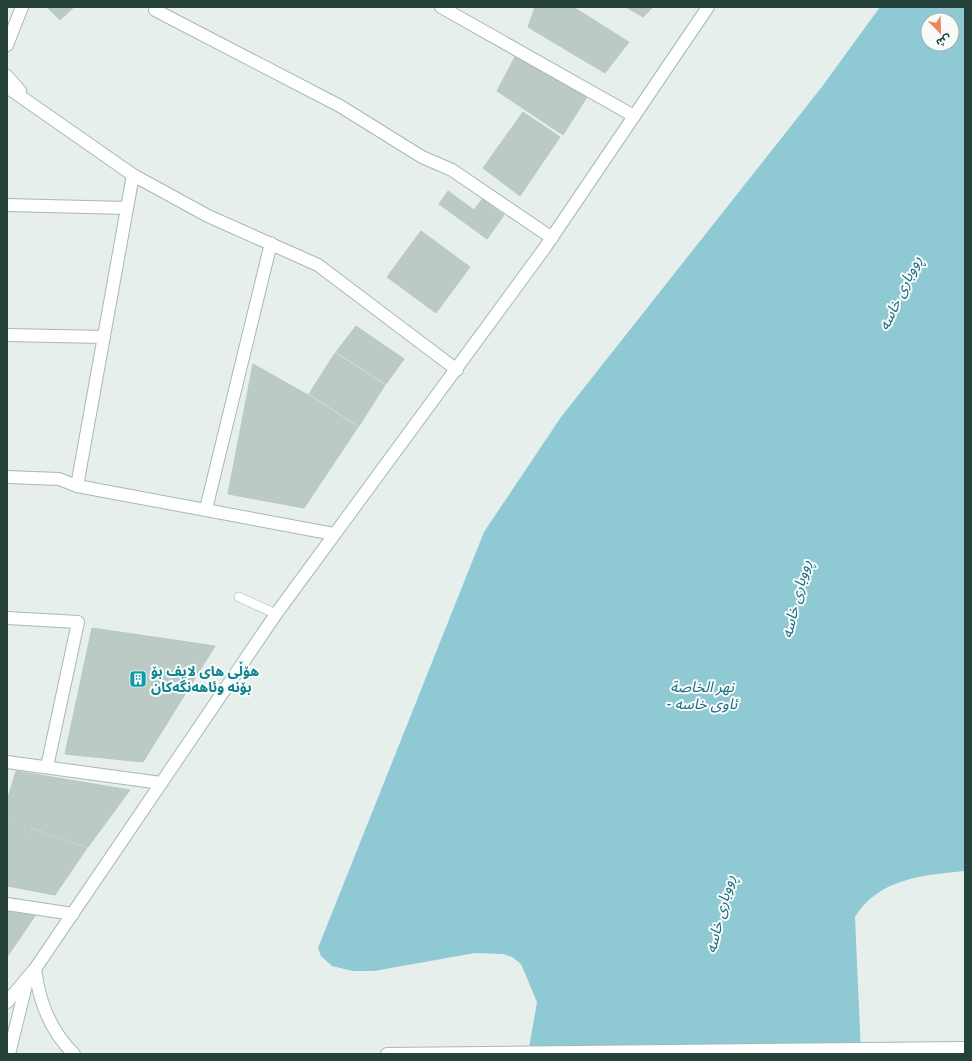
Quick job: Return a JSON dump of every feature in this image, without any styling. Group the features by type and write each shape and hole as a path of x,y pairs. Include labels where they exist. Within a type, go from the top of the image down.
{"street":[{"path":"7,45 22,7"},
{"path":"440,7 634,116"},
{"path":"7,1002 32,972 276,614 457,370 552,238 708,7"},
{"path":"155,10 340,106 422,157 452,170 552,238"},
{"path":"7,76 30,103"},
{"path":"7,87 133,176 208,216 318,265 457,370"},
{"path":"77,486 133,176"},
{"path":"7,205 127,208"},
{"path":"206,509 271,243"},
{"path":"7,335 104,337"},
{"path":"7,476 60,479 77,486 334,534"},
{"path":"7,618 78,622 47,767"},
{"path":"7,762 161,783"},
{"path":"7,904 72,914"},
{"path":"10,1054 32,972"},
{"path":"32,972 45,1012 60,1038 74,1054"},
{"path":"387,1054 965,1048"}],"lane":[{"path":"239,598 276,614"}],"water":[{"name":"نهر الخاصة - ئاوی خاسە","path":"880,7 965,7 965,871 919,877 890,886 865,904 855,917 861,1054 528,1054 537,1002 521,964 512,957 503,954 475,953 374,971 353,971 332,966 321,956 318,948 484,532 561,417 821,88"}],"building":[{"path":"47,7 74,7 60,20"},
{"path":"535,7 573,7 629,42 605,73 528,27"},
{"path":"626,7 653,7 643,17"},
{"path":"516,55 587,97 563,135 497,91"},
{"path":"523,112 560,137 520,196 483,168"},
{"path":"448,191 474,210 482,199 504,215 487,239 439,204"},
{"path":"421,231 470,267 436,313 387,277"},
{"path":"356,326 404,359 386,384 336,352"},
{"path":"335,353 385,385 359,426 309,394"},
{"path":"253,364 308,395 358,427 304,508 228,494"},
{"name":"هۆڵی های لایف بۆ بۆنە وئاهەنگەکان","path":"92,628 215,646 143,762 65,754"},
{"path":"16,771 130,790 88,847 7,819 7,801"},
{"path":"7,820 31,828 18,888 7,886"},
{"path":"32,829 87,848 55,895 18,888"},
{"path":"7,907 35,916 7,957"}],"place":[{"name":"هۆڵی های لایف بۆ بۆنە وئاهەنگەکان","path":"138,679"}],"water label":[{"name":"ڕووباری خاسە","path":"900,293"},
{"name":"ڕووباری خاسە","path":"796,599"},
{"name":"ڕووباری خاسە","path":"720,914"}]}
